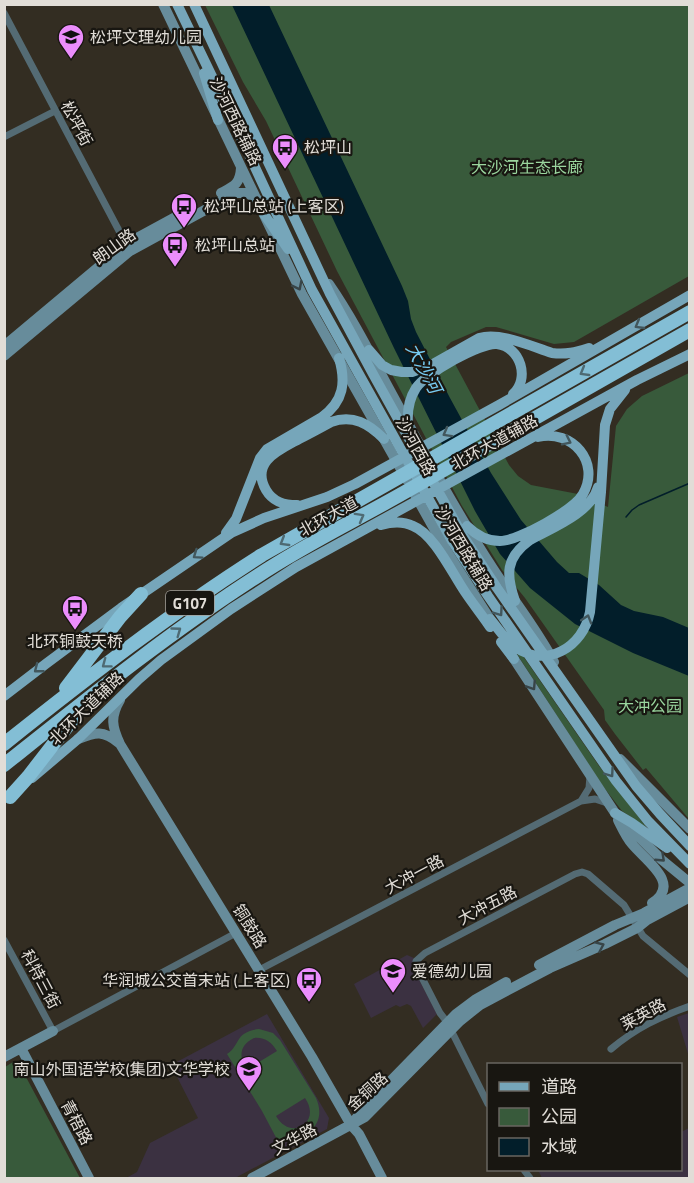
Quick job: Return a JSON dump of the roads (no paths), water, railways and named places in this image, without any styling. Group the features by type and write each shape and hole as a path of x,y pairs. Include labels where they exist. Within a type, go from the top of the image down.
{"highway":[{"name":"北环大道","path":"4,744 102,667 204,592 296,535 390,482 502,411 690,312"},
{"name":"北环大道","path":"4,765 171,635 260,574 305,547 401,502 513,431 690,330"},
{"path":"31,723 68,685 120,617 141,594"},
{"path":"7,799 28,777 97,691"}],"main road":[{"name":"沙河西路辅路","path":"163,4 299,287 446,550 613,809 662,860 690,883"},
{"name":"沙河西路","path":"177,4 303,271 442,524 477,580 616,781 648,821 689,864"},
{"name":"沙河西路","path":"194,4 316,267 463,536 610,749 648,800 690,846"},
{"path":"192,38 194,32 198,30 201,32 219,68 233,87"},
{"path":"198,49 218,120"},
{"name":"朗山路","path":"4,346 126,244 231,188 239,180 241,168"},
{"name":"朗山路","path":"4,356 130,251 236,193 247,193 257,199"},
{"path":"264,214 303,271"},
{"name":"沙河西路辅路","path":"316,267 345,309 369,350 408,424 467,526 548,650 568,688"},
{"name":"北环大道辅路","path":"4,696 218,540 254,523 349,487 502,411 614,340 690,296"},
{"path":"408,424 408,409 414,391 424,379 485,337 499,336 560,354 576,352 614,340"},
{"path":"369,350 382,365 407,372 417,371 476,344 501,345 513,352 520,362 522,374 520,386 502,411"},
{"name":"北环大道辅路","path":"7,799 78,739 161,660 231,609 296,567 366,530 401,502 521,444 637,380 690,354"},
{"path":"324,421 337,402 343,386 339,358"},
{"path":"490,619 508,642 525,652 543,656 564,650 581,635 590,612 607,417 621,394 637,380"},
{"path":"218,540 228,532 236,519 260,458 267,449 274,448 324,421 339,419 354,419 370,426 384,439"},
{"path":"467,526 476,534 491,541 509,540 521,536 573,506 582,496 588,480 588,468 584,456 576,446 552,435 521,444"},
{"path":"274,448 261,476 266,490 274,500 282,503 290,505 309,503"},
{"path":"515,601 508,579 512,560 519,549 530,540 583,510 597,492 602,473"},
{"path":"366,530 396,522 413,525 427,535 465,592 514,658"},
{"name":"铜鼓路","path":"125,692 112,718 115,734 120,744 312,1057 382,1179"},
{"path":"78,739 103,733 120,744"},
{"path":"610,749 690,829"},
{"path":"613,809 689,864"},
{"path":"613,809 628,840 659,873 664,884 658,899 632,917"},
{"path":"637,928 690,888"},
{"path":"632,917 690,897"},
{"path":"637,928 651,925 690,907"},
{"name":"金铜路","path":"351,1125 365,1106 449,1026 462,1009 483,995 632,917"},
{"name":"金铜路","path":"449,1026 501,993 637,928"},
{"path":"4,1057 53,1031"},
{"name":"青梧路","path":"21,1048 89,1179"},
{"name":"铜鼓路","path":"351,1125 354,1137 376,1179"},
{"name":"文华路","path":"252,1179 351,1125"}],"street":[{"name":"松坪街","path":"4,13 126,244"},
{"path":"4,137 55,111"},
{"path":"581,801 590,785 590,773"},
{"path":"581,801 599,800 613,809"},
{"name":"大冲一路","path":"259,970 581,801"},
{"name":"大冲五路","path":"449,1026 416,965 418,958 424,953 580,872 591,876 624,905 632,917"},
{"path":"632,917 646,939 690,975"},
{"path":"53,1031 236,933"},
{"name":"科特三街","path":"4,940 53,1031"},
{"name":"莱英路","path":"611,1049 650,1022 690,1006"},
{"path":"449,1026 487,1100"}],"water":[{"name":"大沙河","path":"232,5 269,5 402,286 416,332 491,473 521,520 569,573 579,573 599,585 621,605 634,611 663,617 689,628 689,676 633,653 575,624 530,588 500,554 475,511 394,348"}],"waterway":[{"path":"626,517 639,505 690,483"}],"place":[{"name":"松坪文理幼儿园","path":"71,60"},
{"name":"松坪山","path":"285,170"},
{"name":"松坪山总站 (上客区)","path":"184,229"},
{"name":"松坪山总站","path":"175,268"},
{"name":"北环铜鼓天桥","path":"75,631"},
{"name":"爱德幼儿园","path":"393,994"},
{"name":"华润城公交首末站 (上客区)","path":"309,1003"},
{"name":"南山外国语学校(集团)文华学校","path":"249,1092"}],"park label":[{"name":"大沙河生态长廊","path":"527,167"},
{"name":"大冲公园","path":"650,706"}]}
